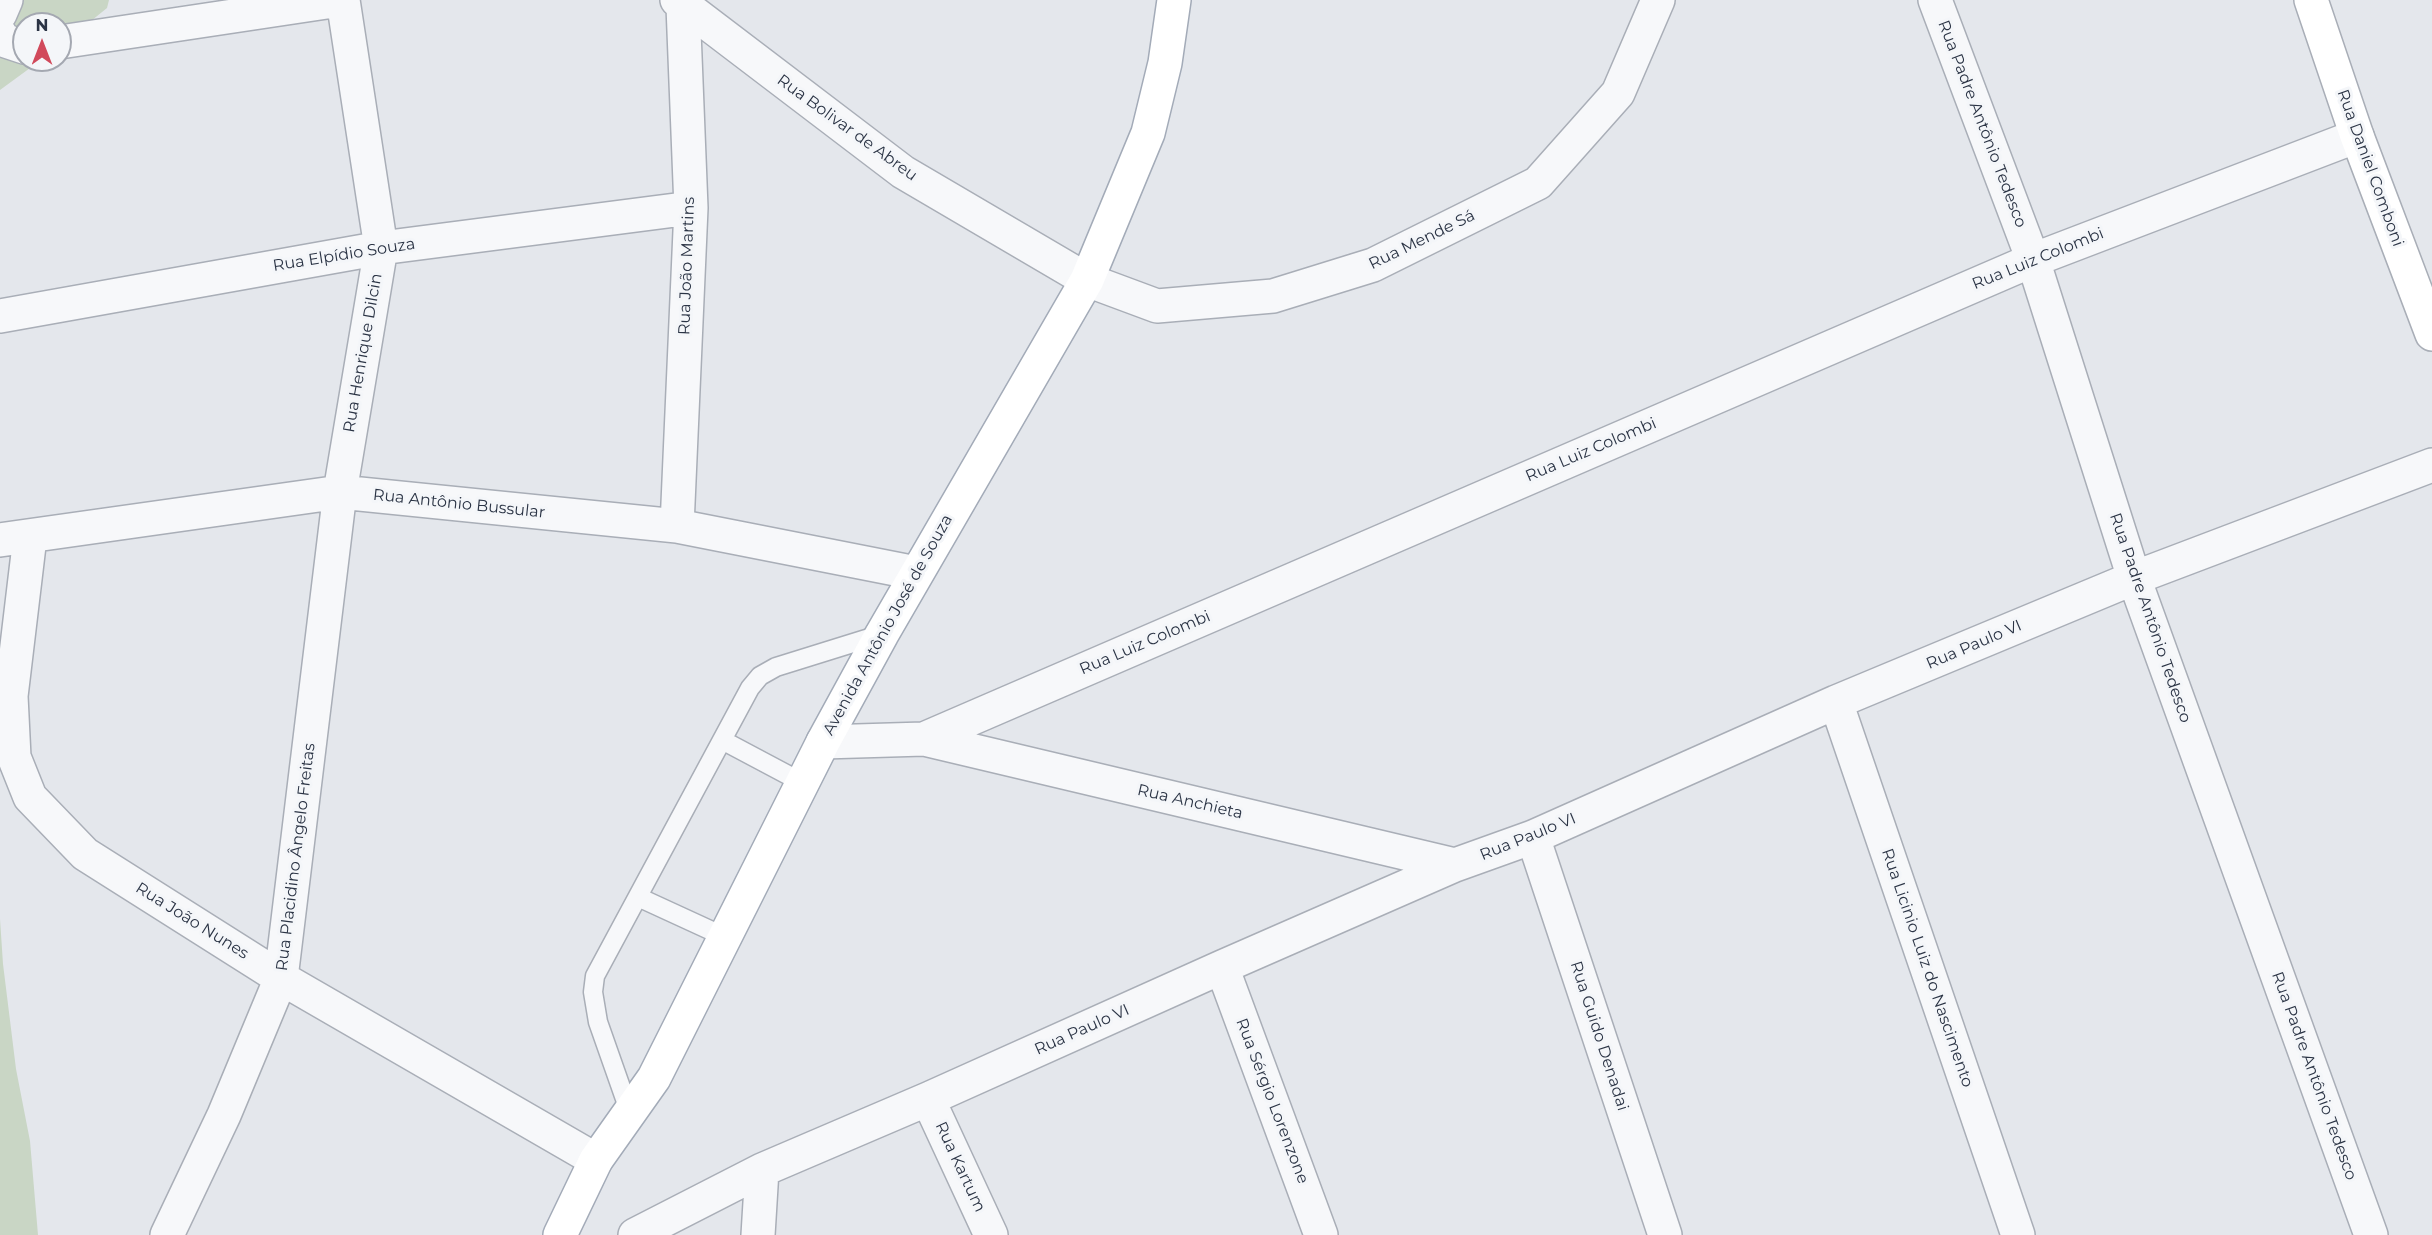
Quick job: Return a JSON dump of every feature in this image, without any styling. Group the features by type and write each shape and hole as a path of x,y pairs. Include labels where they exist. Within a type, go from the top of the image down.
{"main road":[{"name":"Avenida Antônio José de Souza","path":"560,1235 596,1160 654,1078 823,742 882,634 1088,280 1148,133 1165,63 1174,0"},
{"name":"Rua Daniel Comboni","path":"2311,0 2357,136 2432,334"}],"street":[{"path":"0,14 6,0"},
{"path":"72,40 342,0"},
{"name":"Rua Henrique Dilcin","path":"340,492 381,248 342,0"},
{"name":"Rua Mende Sá","path":"1088,280 1157,306 1273,296 1373,265 1538,183 1618,93 1659,0"},
{"name":"Rua Padre Antônio Tedesco","path":"1935,0 2033,260 2134,578 2371,1235"},
{"name":"Rua Bolivar de Abreu","path":"680,3 903,172 1088,280"},
{"name":"Rua João Martins","path":"677,526 691,208 680,3"},
{"name":"Rua Luiz Colombi","path":"823,742 924,739 2033,260 2357,136"},
{"name":"Rua Elpídio Souza","path":"0,316 381,248 691,208"},
{"name":"Rua Paulo VI","path":"635,1235 762,1170 928,1099 1455,865 1533,837 1836,702 2134,578 2432,465"},
{"name":"Rua Antônio Bussular","path":"15,539 340,492 677,526 916,573"},
{"name":"Rua Placidino Ângelo Freitas","path":"167,1235 224,1115 281,978 340,492"},
{"name":"Rua João Nunes","path":"15,539 11,696 14,758 30,798 85,854 281,978 596,1160"},
{"name":"Rua Licinio Luiz do Nascimento","path":"1836,702 2018,1235"},
{"name":"Rua Anchieta","path":"924,739 1455,865"},
{"name":"Rua Guido Denadai","path":"1533,837 1665,1235"},
{"name":"Rua Sérgio Lorenzone","path":"1222,967 1322,1235"},
{"name":"Rua Kartum","path":"928,1099 992,1235"},
{"path":"758,1235 762,1170"}],"lane":[{"path":"630,1113 598,1022 593,992 595,976 750,688 760,676 776,668 882,634"},
{"path":"722,740 803,783"},
{"path":"638,897 725,937"}],"green space":[{"path":"0,0 109,0 107,8 72,36 72,12 12,12 12,72 25,72 0,90"},
{"path":"0,919 16,1069 30,1141 38,1235 0,1235"}]}
